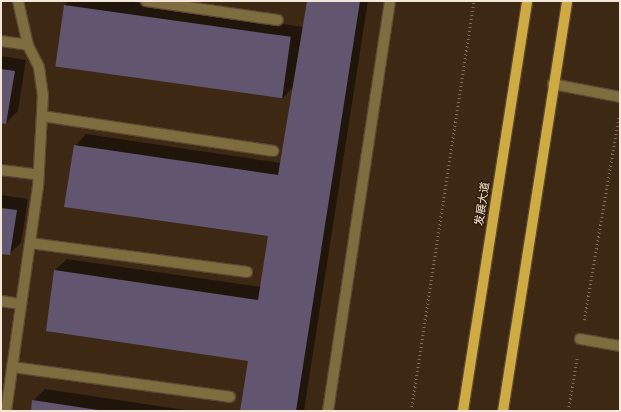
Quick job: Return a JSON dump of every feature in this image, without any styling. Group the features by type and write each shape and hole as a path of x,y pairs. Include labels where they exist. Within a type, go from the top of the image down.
{"main road":[{"name":"发展大道","path":"463,411 527,1"},
{"path":"503,411 566,1"}],"street":[{"path":"6,411 39,175 43,96 40,67 28,45 18,1"},
{"path":"146,1 278,20"},
{"path":"328,411 390,1"},
{"path":"1,41 28,45"},
{"path":"553,84 620,97"},
{"path":"42,116 274,151"},
{"path":"1,170 39,175"},
{"path":"30,243 247,272"},
{"path":"1,301 21,304"},
{"path":"580,339 620,346"},
{"path":"12,367 230,397"}],"path":[{"path":"411,411 474,1"},
{"path":"568,411 620,108"}],"building":[{"path":"307,1 360,1 296,411 240,411 248,361 46,331 54,270 258,300 268,236 64,207 74,145 278,175"},
{"path":"64,5 291,37 282,98 55,66"},
{"path":"1,69 15,71 6,124 1,123"},
{"path":"1,208 17,210 10,255 1,254"},
{"path":"32,400 98,410 98,411 31,411"}]}
